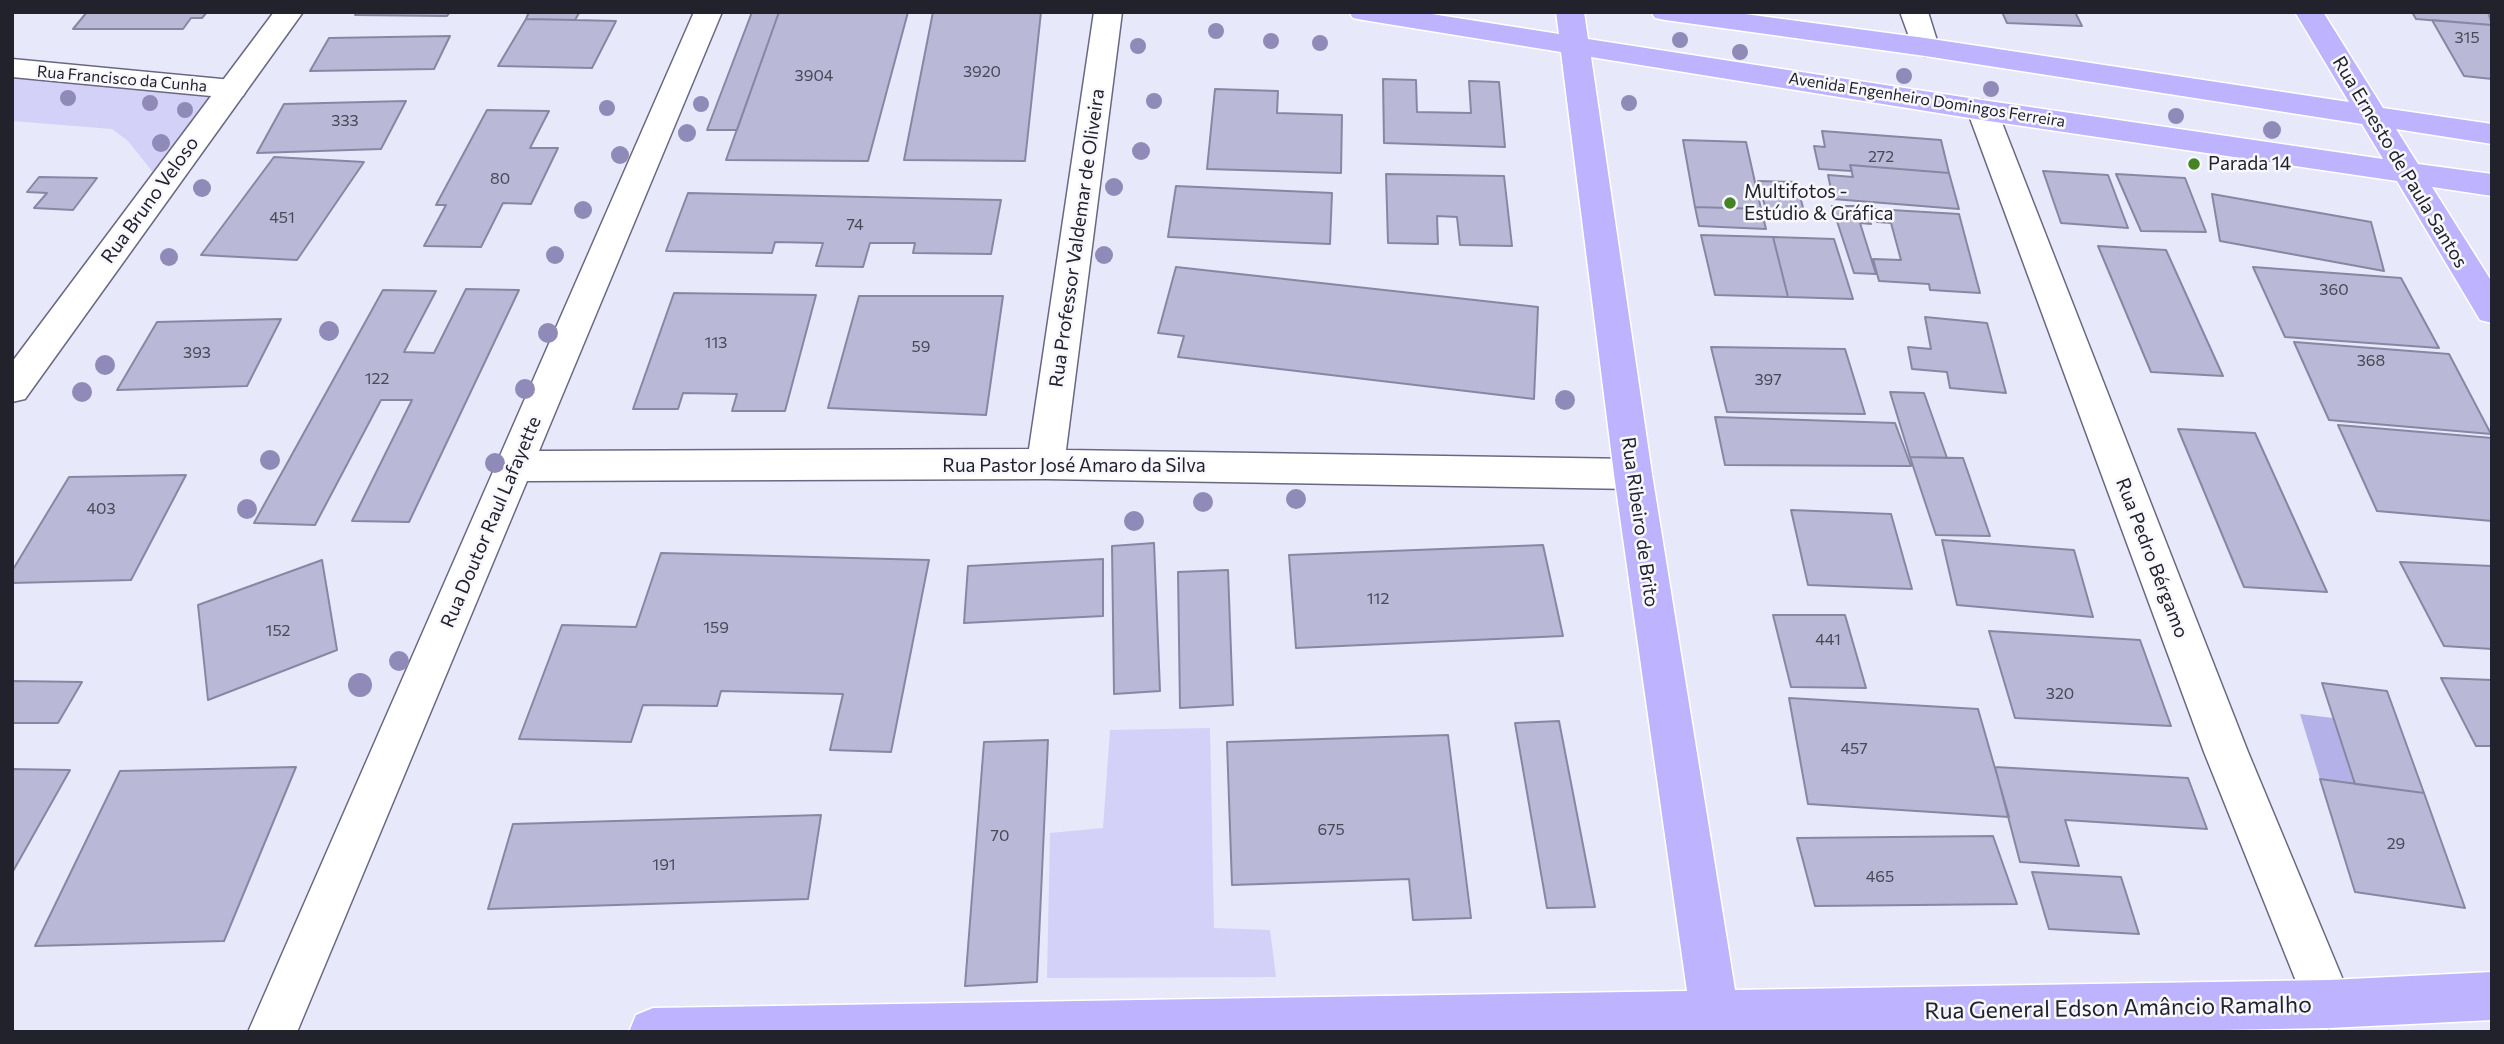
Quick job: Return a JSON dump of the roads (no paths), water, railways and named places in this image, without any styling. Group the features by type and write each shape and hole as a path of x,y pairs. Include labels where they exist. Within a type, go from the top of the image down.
{"main road":[{"name":"Avenida Engenheiro Domingos Ferreira","path":"1363,12 1572,29 1982,110 2492,185"},
{"path":"1665,12 1925,47 2492,134"},
{"name":"Rua Ernesto de Paula Santos","path":"2309,12 2492,311"},
{"name":"Rua Ribeiro de Brito","path":"1572,29 1633,474 1715,1022"},
{"name":"Rua General Edson Amâncio Ramalho","path":"653,1032 1715,1022 2329,1004 2492,996"}],"street":[{"name":"Rua Bruno Veloso","path":"12,389 289,12"},
{"name":"Rua Doutor Raul Lafayette","path":"272,1032 708,12"},
{"name":"Rua Professor Valdemar de Oliveira","path":"1046,464 1108,12"},
{"path":"1914,12 1925,47"},
{"name":"Rua Francisco da Cunha","path":"12,68 232,89"},
{"name":"Rua Pedro Bérgamo","path":"1982,110 2226,751 2329,1004"},
{"name":"Rua Pastor José Amaro da Silva","path":"516,466 1046,464 1633,474"}],"place":[{"name":"Parada 14","path":"2194,164"},
{"name":"Multifotos - Estúdio & Gráfica","path":"1730,203"}]}
